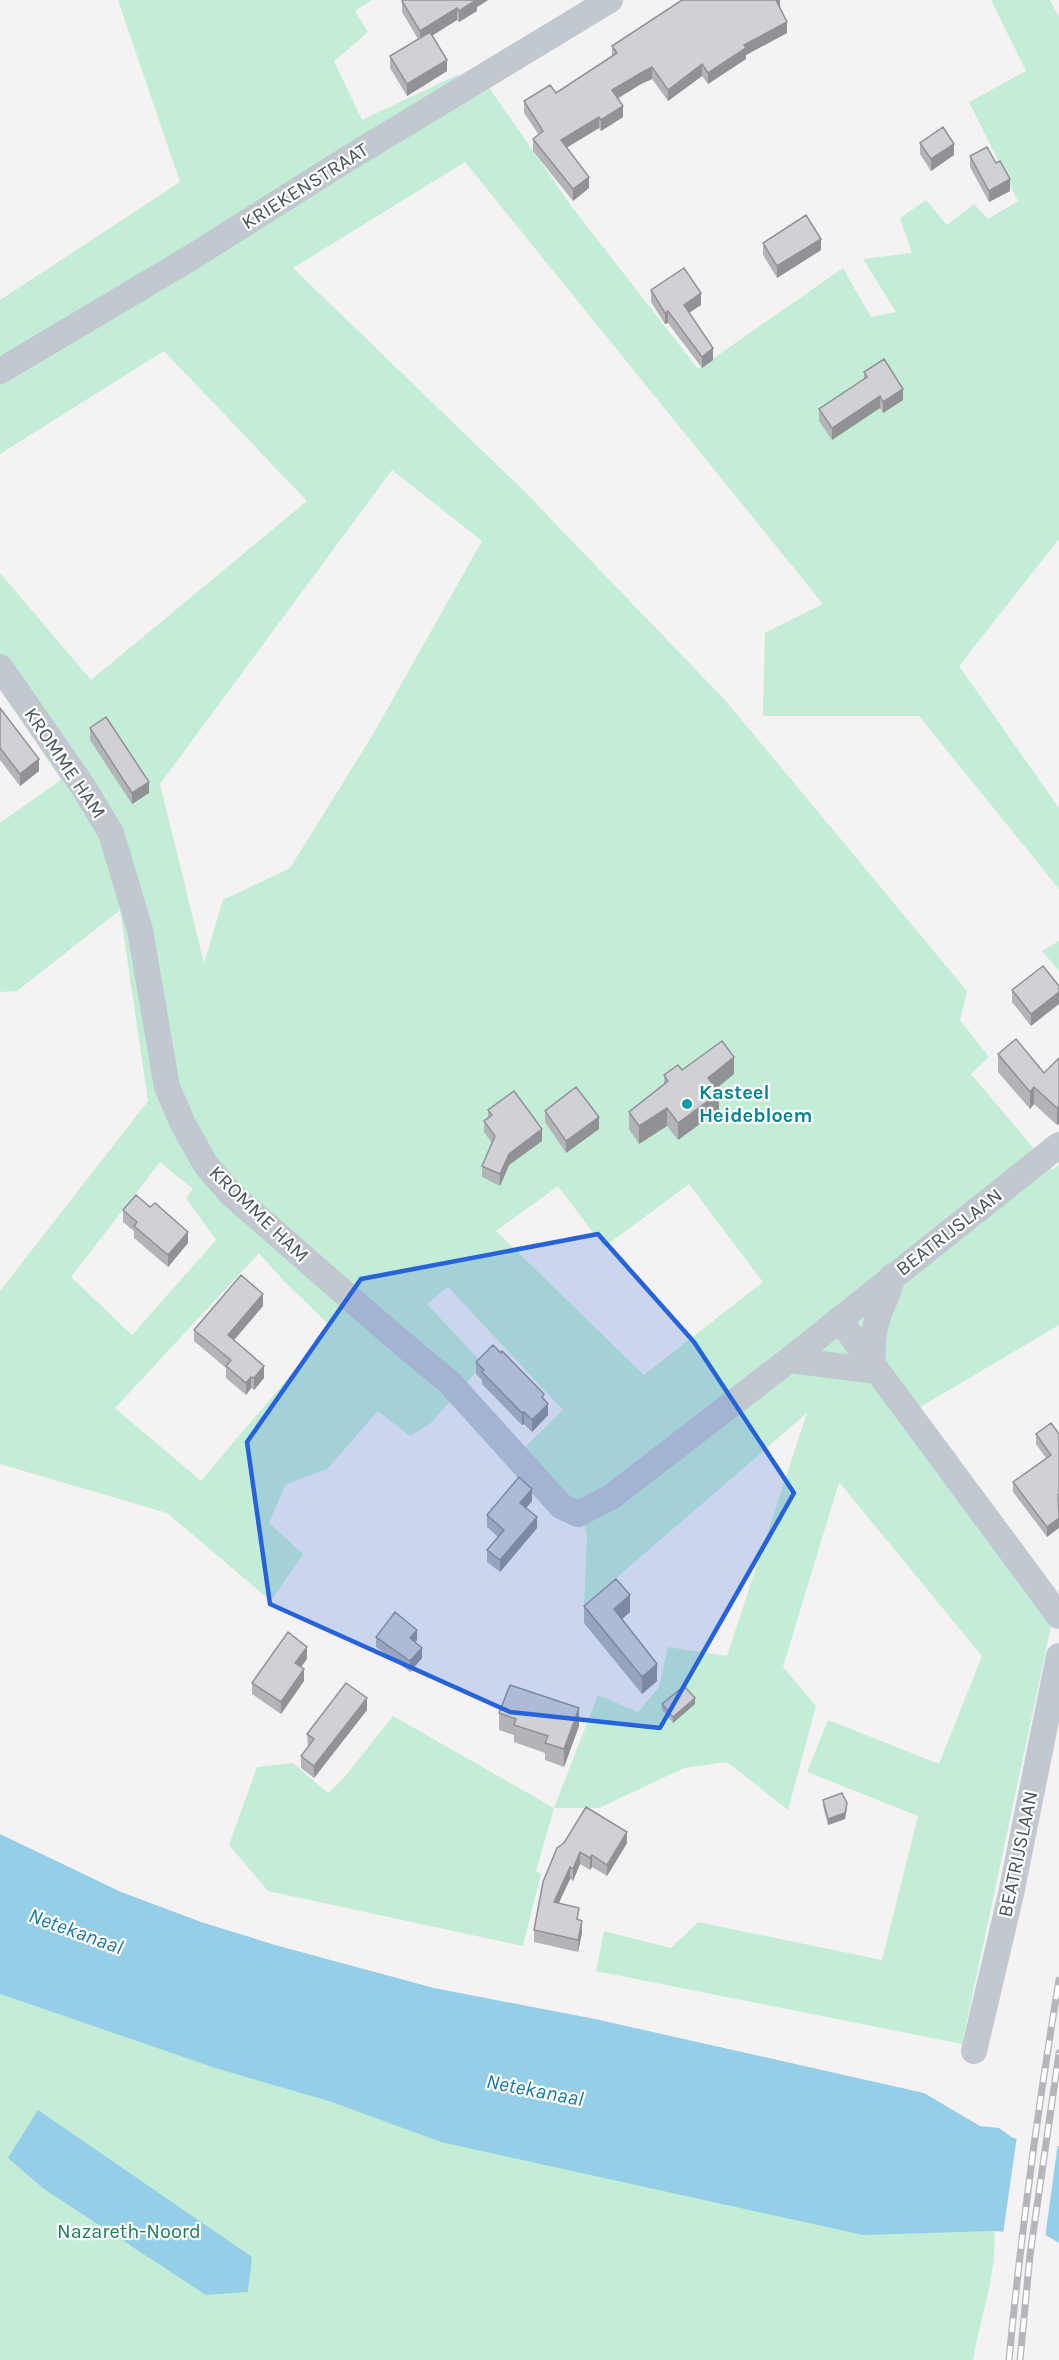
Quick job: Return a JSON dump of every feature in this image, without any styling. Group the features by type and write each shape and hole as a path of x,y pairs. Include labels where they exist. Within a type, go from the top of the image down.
{"street":[{"name":"KRIEKENSTRAAT","path":"0,371 200,252 344,161 610,0"},
{"name":"KROMME HAM","path":"0,667 82,784 111,833 140,930 167,1087 183,1124 206,1165 240,1202 450,1383 552,1496 569,1511 578,1514"},
{"name":"BEATRIJSLAAN","path":"578,1514 611,1497 789,1360 1059,1145"},
{"path":"875,1368 872,1342 875,1325 891,1286 892,1276"},
{"path":"839,1319 1059,1616"},
{"path":"789,1360 875,1368"},
{"name":"BEATRIJSLAAN","path":"974,2051 1011,1894 1059,1656"}],"highlighted area":[{"path":"598,1234 694,1342 794,1493 660,1728 510,1712 270,1604 247,1442 361,1279"}],"green space":[{"path":"118,0 372,0 355,11 368,32 334,61 362,120 457,75 485,82 572,207 698,369 843,268 871,317 896,312 863,259 912,253 900,218 926,200 947,225 974,204 988,219 1018,201 969,102 1026,71 991,0 1050,0 1059,17 1059,539 959,666 1059,808 1059,889 919,716 763,716 765,633 823,604 465,162 293,268 522,489 725,700 967,991 960,1020 989,1057 971,1074 1052,1170 1059,1165 1059,1325 900,1419 1052,1622 962,2044 596,1971 604,1931 671,1948 698,1922 882,1960 918,1816 807,1772 828,1720 939,1764 982,1656 839,1482 783,1667 816,1706 788,1810 727,1762 684,1768 599,1808 554,1808 598,1695 638,1712 659,1687 668,1647 727,1656 807,1413 584,1606 587,1535 584,1524 525,1447 563,1410 448,1287 427,1304 483,1364 431,1423 410,1436 378,1411 327,1469 285,1485 269,1523 303,1554 271,1601 167,1513 0,1464 0,1291 148,1101 120,910 17,991 0,992 0,823 61,780 0,688 0,573 91,680 307,501 164,351 0,454 0,300 180,182","holes":["392,470 482,541 372,736 290,868 223,900 204,963 160,784","160,1162 193,1189 186,1198 216,1240 132,1335 71,1277","689,1184 763,1282 644,1375 496,1231 558,1186 604,1247","259,1253 331,1327 201,1481 115,1408"]},
{"path":"1059,941 1059,971 1042,951"},
{"path":"393,1716 554,1808 536,1871 541,1874 523,1946 268,1891 229,1845 257,1767 293,1763 328,1793 343,1779"},
{"name":"Nazareth-Noord","path":"0,1994 218,2069 332,2102 994,2224 994,2260 973,2360 0,2360"}],"water":[{"name":"Netekanaal","path":"0,1834 121,1892 201,1922 275,1945 434,1988 595,2019 924,2093 980,2126 999,2128 1013,2138 1059,2146 1059,2243 1044,2234 992,2231 863,2235 441,2142 332,2102 218,2069 0,1994"},
{"path":"38,2110 252,2257 248,2292 206,2295 44,2189 8,2158"}],"pier":[{"path":"1017,2136 1058,2143 1045,2238 1003,2234"}],"building":[{"path":"403,0 476,0 459,11 457,8 420,31"},
{"path":"682,0 776,0 787,22 744,45 746,48 708,73 702,64 668,90 652,67 612,90 623,106 601,120 599,117 561,140 589,177 573,189 533,139 543,131 524,101 550,85 556,93 617,53 612,46"},
{"path":"430,32 447,60 407,84 390,56"},
{"path":"943,127 954,144 931,159 920,143"},
{"path":"987,147 996,163 1000,161 1010,179 989,191 970,156"},
{"path":"806,215 821,239 777,266 763,243"},
{"path":"684,268 701,293 684,305 713,348 702,357 668,311 665,313 651,290"},
{"path":"884,359 903,389 883,402 880,396 832,428 819,409 867,377 864,372"},
{"path":"0,708 39,759 20,774 0,748"},
{"path":"106,717 149,782 132,793 90,728"},
{"path":"1043,966 1059,986 1059,992 1031,1014 1012,990"},
{"path":"1016,1039 1044,1073 1059,1058 1059,1106 1057,1108 1034,1087 1030,1092 998,1054"},
{"path":"722,1041 734,1057 708,1078 719,1093 678,1123 667,1108 639,1126 629,1112 668,1081 664,1075 678,1065 682,1070"},
{"path":"576,1087 599,1117 566,1141 545,1111"},
{"path":"514,1091 542,1129 509,1154 500,1174 482,1166 495,1136 484,1121 492,1115 488,1110"},
{"path":"136,1195 150,1207 155,1203 188,1232 168,1255 134,1226 137,1222 123,1210"},
{"path":"241,1275 263,1294 228,1335 264,1366 254,1378 251,1377 246,1383 226,1366 231,1360 194,1330"},
{"path":"493,1345 501,1353 502,1351 544,1394 542,1397 548,1404 532,1420 524,1412 522,1413 482,1372 484,1370 476,1362"},
{"path":"1051,1423 1059,1434 1059,1518 1047,1527 1013,1482 1051,1455 1036,1434"},
{"path":"519,1477 532,1489 520,1503 537,1517 500,1560 487,1550 504,1530 487,1515"},
{"path":"616,1579 630,1595 614,1609 657,1664 642,1677 584,1606"},
{"path":"395,1612 417,1630 410,1638 422,1648 410,1661 376,1637"},
{"path":"288,1632 307,1647 295,1663 304,1669 281,1702 252,1683"},
{"path":"346,1683 367,1698 314,1766 301,1756 314,1739 307,1734"},
{"path":"510,1685 579,1708 564,1749 545,1743 548,1736 514,1725 516,1719 499,1713"},
{"path":"684,1686 695,1698 673,1717 662,1704"},
{"path":"842,1793 847,1803 845,1813 828,1819 823,1800"},
{"path":"586,1807 627,1832 607,1865 592,1855 590,1858 580,1852 573,1869 570,1867 554,1902 579,1908 577,1919 582,1921 578,1940 534,1930 543,1882 557,1848 564,1843"}],"railway":[{"path":"1009,2360 1031,2170 1059,1980"},
{"path":"1020,2360 1030,2255 1059,2053"}],"place":[{"name":"Kasteel Heidebloem","path":"687,1104"}]}
